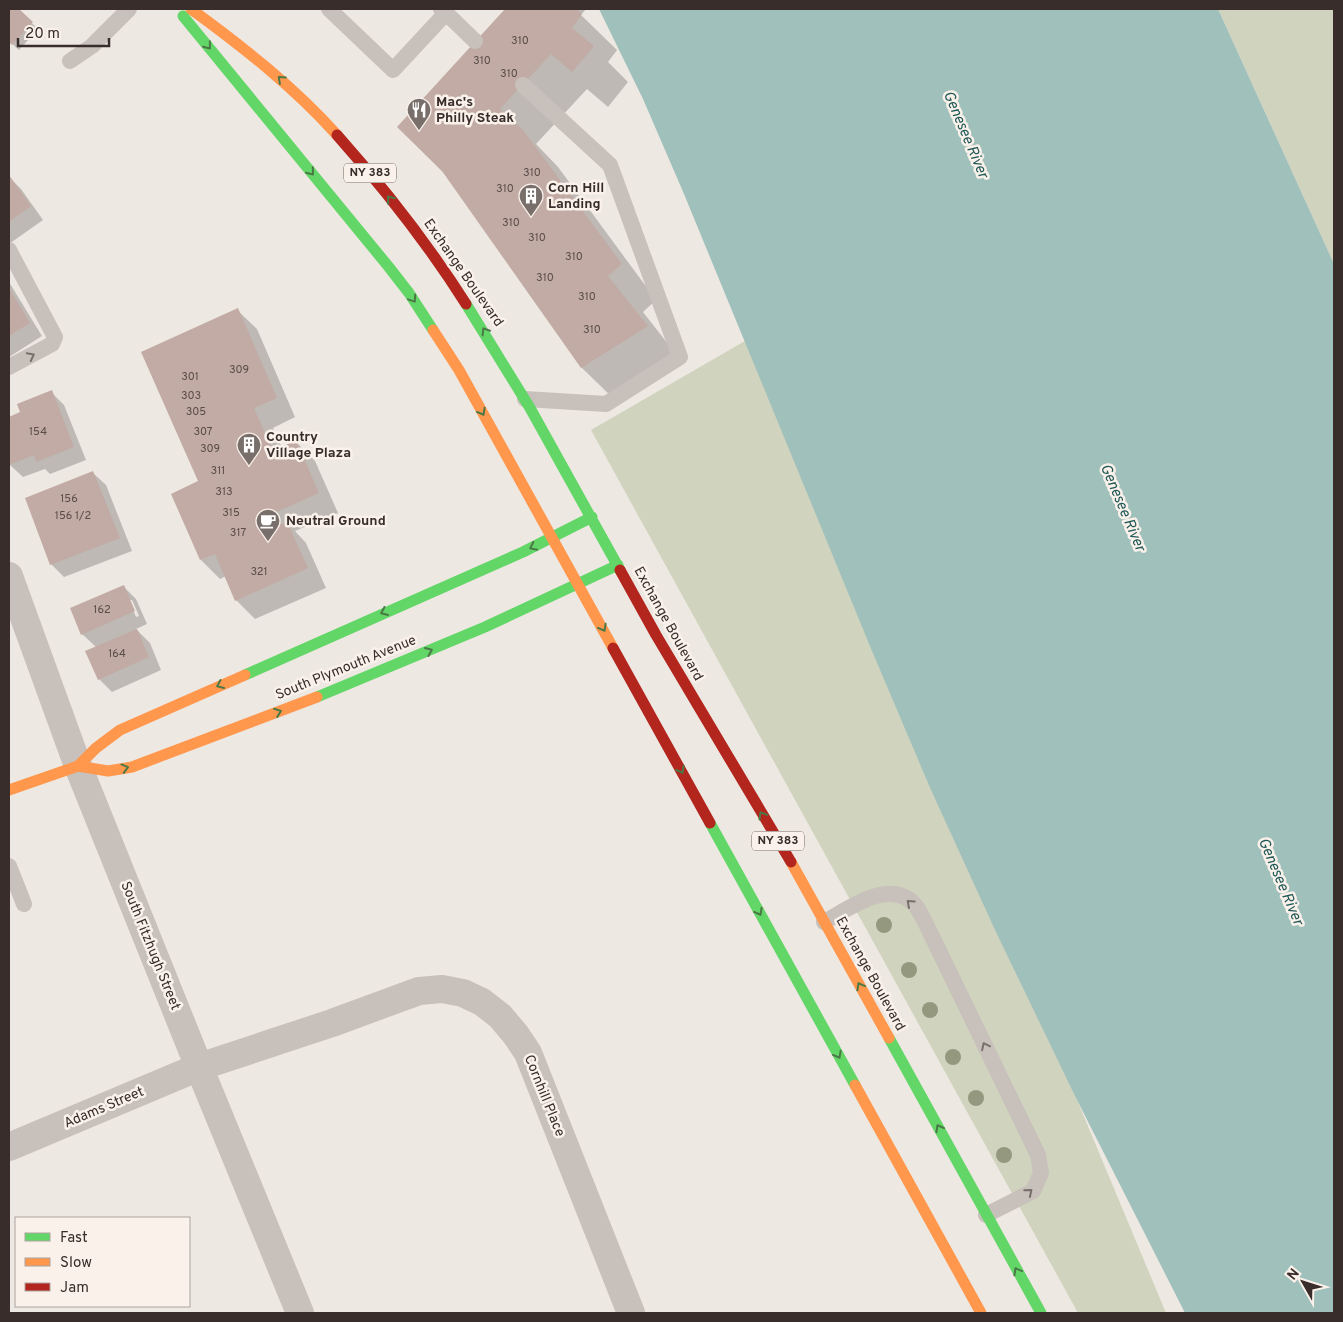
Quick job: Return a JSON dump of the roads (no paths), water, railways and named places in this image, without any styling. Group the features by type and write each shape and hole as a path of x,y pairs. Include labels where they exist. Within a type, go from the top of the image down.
{"main road":[{"name":"NY 383","path":"177,9 409,293 459,370 981,1313"},
{"name":"Exchange Boulevard","path":"192,9 278,76 310,106 354,154 400,210 439,262 488,336 526,399 654,632 824,922 1040,1313"},
{"path":"9,790 78,766 96,748 120,730 523,552 592,517"},
{"name":"South Plymouth Avenue","path":"78,766 104,771 118,770 145,762 302,703 402,662 550,599 618,566"}],"street":[{"name":"South Fitzhugh Street","path":"9,576 78,766 300,1313"},
{"name":"Cornhill Place","path":"199,1067 332,1023 420,991 442,989 463,993 482,1002 500,1016 528,1053 632,1313"},
{"name":"Adams Street","path":"9,1147 199,1067"}],"lane":[{"path":"70,61 92,46 129,9"},
{"path":"329,9 393,70 443,11 476,41"},
{"path":"523,85 610,165 680,357 606,404 526,399"},
{"path":"9,250 55,337 52,344 9,367"},
{"path":"9,866 24,904"},
{"path":"824,922 865,900 883,894 900,894 914,905 925,922 1038,1155 1041,1174 1033,1191 986,1215"}],"water":[{"name":"Genesee River","path":"599,9 1218,9 1334,264 1334,1313 1185,1313 1076,1098 996,932 931,790 684,194 643,99"}],"place":[{"name":"Mac's Philly Steak","path":"419,131"},
{"name":"Corn Hill Landing","path":"531,217"},
{"name":"Country Village Plaza","path":"249,466"},
{"name":"Neutral Ground","path":"268,542"}]}
